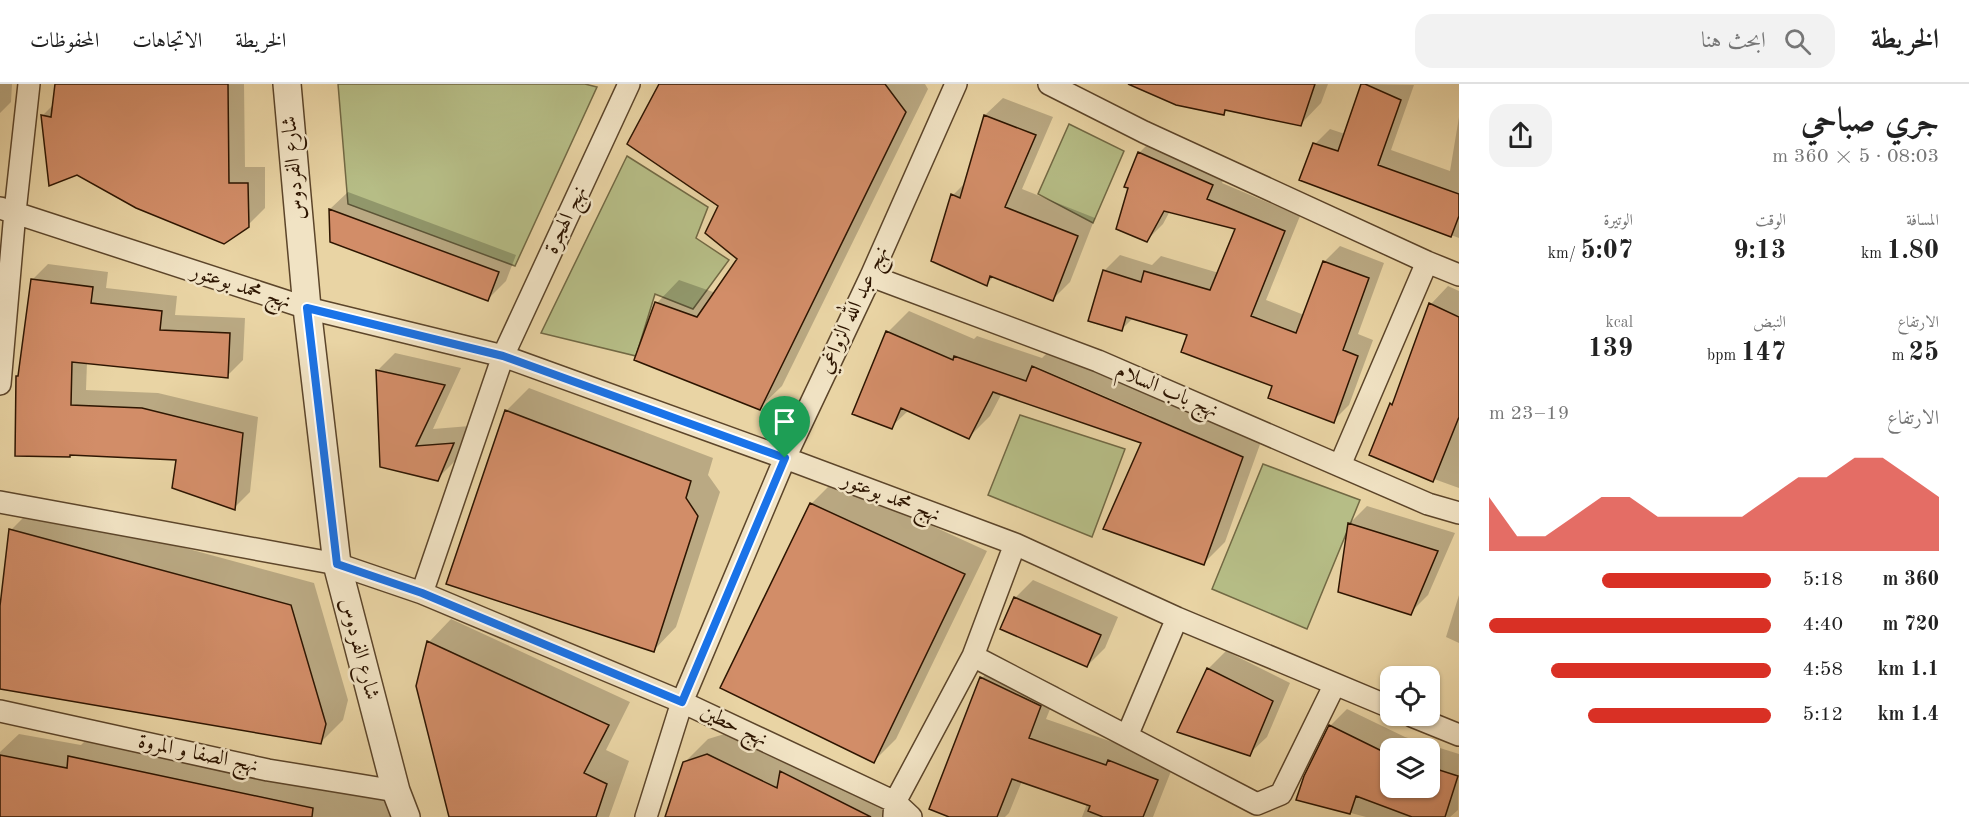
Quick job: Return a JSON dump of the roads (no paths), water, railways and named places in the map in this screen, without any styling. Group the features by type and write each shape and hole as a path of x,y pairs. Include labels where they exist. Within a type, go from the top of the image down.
{"street":[{"path":"0,384 7,210 29,84"},
{"name":"شارع الفردوس","path":"286,84 307,308 337,564 396,791 405,817"},
{"name":"نهج الهجرة","path":"422,593 503,356 629,84"},
{"path":"1049,84 1144,132 1459,275"},
{"name":"نهج عبد الله الزواغي","path":"646,817 682,702 785,458 872,276 953,85"},
{"name":"نهج محمد بوعتور","path":"7,210 307,308 503,356 1015,544 1177,618 1380,703"},
{"path":"1340,465 1427,262"},
{"name":"نهج باب السلام","path":"872,276 1098,362 1428,504 1459,513"},
{"name":"نهج حطين","path":"0,501 337,564 422,593 682,702 911,817"},
{"path":"894,809 973,656 1015,544"},
{"path":"1127,736 1177,618"},
{"path":"973,656 1257,804 1281,794 1335,684"},
{"name":"نهج الصفا و المروة","path":"0,711 268,770 396,791"},
{"path":"1437,726 1459,735"}]}
